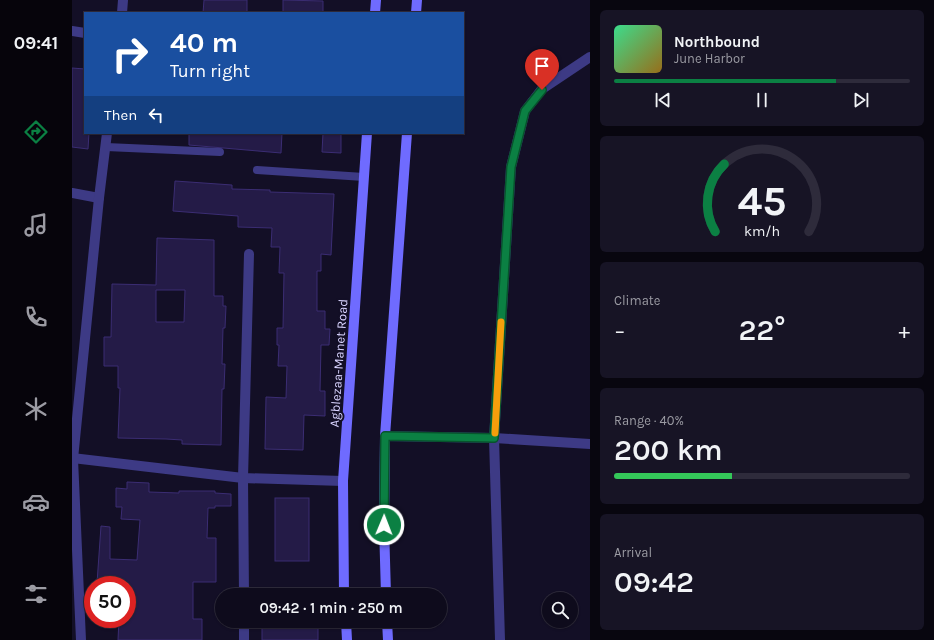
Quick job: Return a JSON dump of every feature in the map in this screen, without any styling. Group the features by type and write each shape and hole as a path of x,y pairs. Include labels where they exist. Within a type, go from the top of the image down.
{"main road":[{"path":"375,12 376,0"},
{"path":"416,12 417,0"},
{"name":"Agblezaa-Manet Road","path":"344,588 343,481 367,134"},
{"path":"386,588 384,525 385,436 407,134"},
{"path":"346,628 347,640"},
{"path":"387,628 388,640"}],"street":[{"path":"122,12 123,0"},
{"path":"72,31 84,33"},
{"path":"500,640 494,438 511,167 525,111 542,90 590,58"},
{"path":"82,640 73,459 99,198 108,134"},
{"path":"72,194 99,198"},
{"path":"244,588 243,478 249,254"},
{"path":"385,436 494,438 590,444"},
{"path":"73,459 243,478 343,481"},
{"path":"244,628 244,640"}],"lane":[{"path":"106,147 220,152"},
{"path":"257,170 364,177"}],"building":[{"path":"204,0 247,0 247,12 203,12"},
{"path":"283,0 323,1 323,12 283,12"},
{"path":"72,68 84,69 84,134 89,134 88,149 72,147"},
{"path":"189,134 282,134 281,153 189,145"},
{"path":"323,134 341,134 341,153 322,152"},
{"path":"175,181 232,185 232,189 334,194 331,255 321,254 321,271 317,271 317,311 325,311 325,329 330,329 329,345 321,345 320,391 325,391 325,416 304,415 303,450 265,449 266,397 286,398 287,366 278,366 279,345 277,345 277,328 283,328 284,273 279,273 280,247 271,247 272,228 238,227 238,216 173,211"},
{"path":"157,238 214,240 214,296 223,296 223,306 226,306 225,328 223,328 222,364 225,364 224,389 222,389 221,445 182,444 182,440 118,438 120,388 118,388 118,366 104,366 104,337 111,337 112,284 156,285","holes":["156,290 185,290 184,322 156,322"]},
{"path":"127,482 149,483 149,492 179,493 179,491 215,491 215,493 231,494 231,506 215,506 215,508 208,508 207,538 216,538 216,582 193,582 193,619 202,619 202,640 118,640 119,628 136,628 136,576 97,576 101,526 110,527 110,559 137,560 140,520 121,519 122,507 116,507 116,488 127,489"},
{"path":"275,498 309,498 309,561 275,561"},
{"path":"262,628 318,628 318,640 262,640"}],"slow traffic":[{"path":"495,433 501,322"}],"route":[{"path":"384,525 385,436 494,438 511,167 525,111 542,90"}]}
